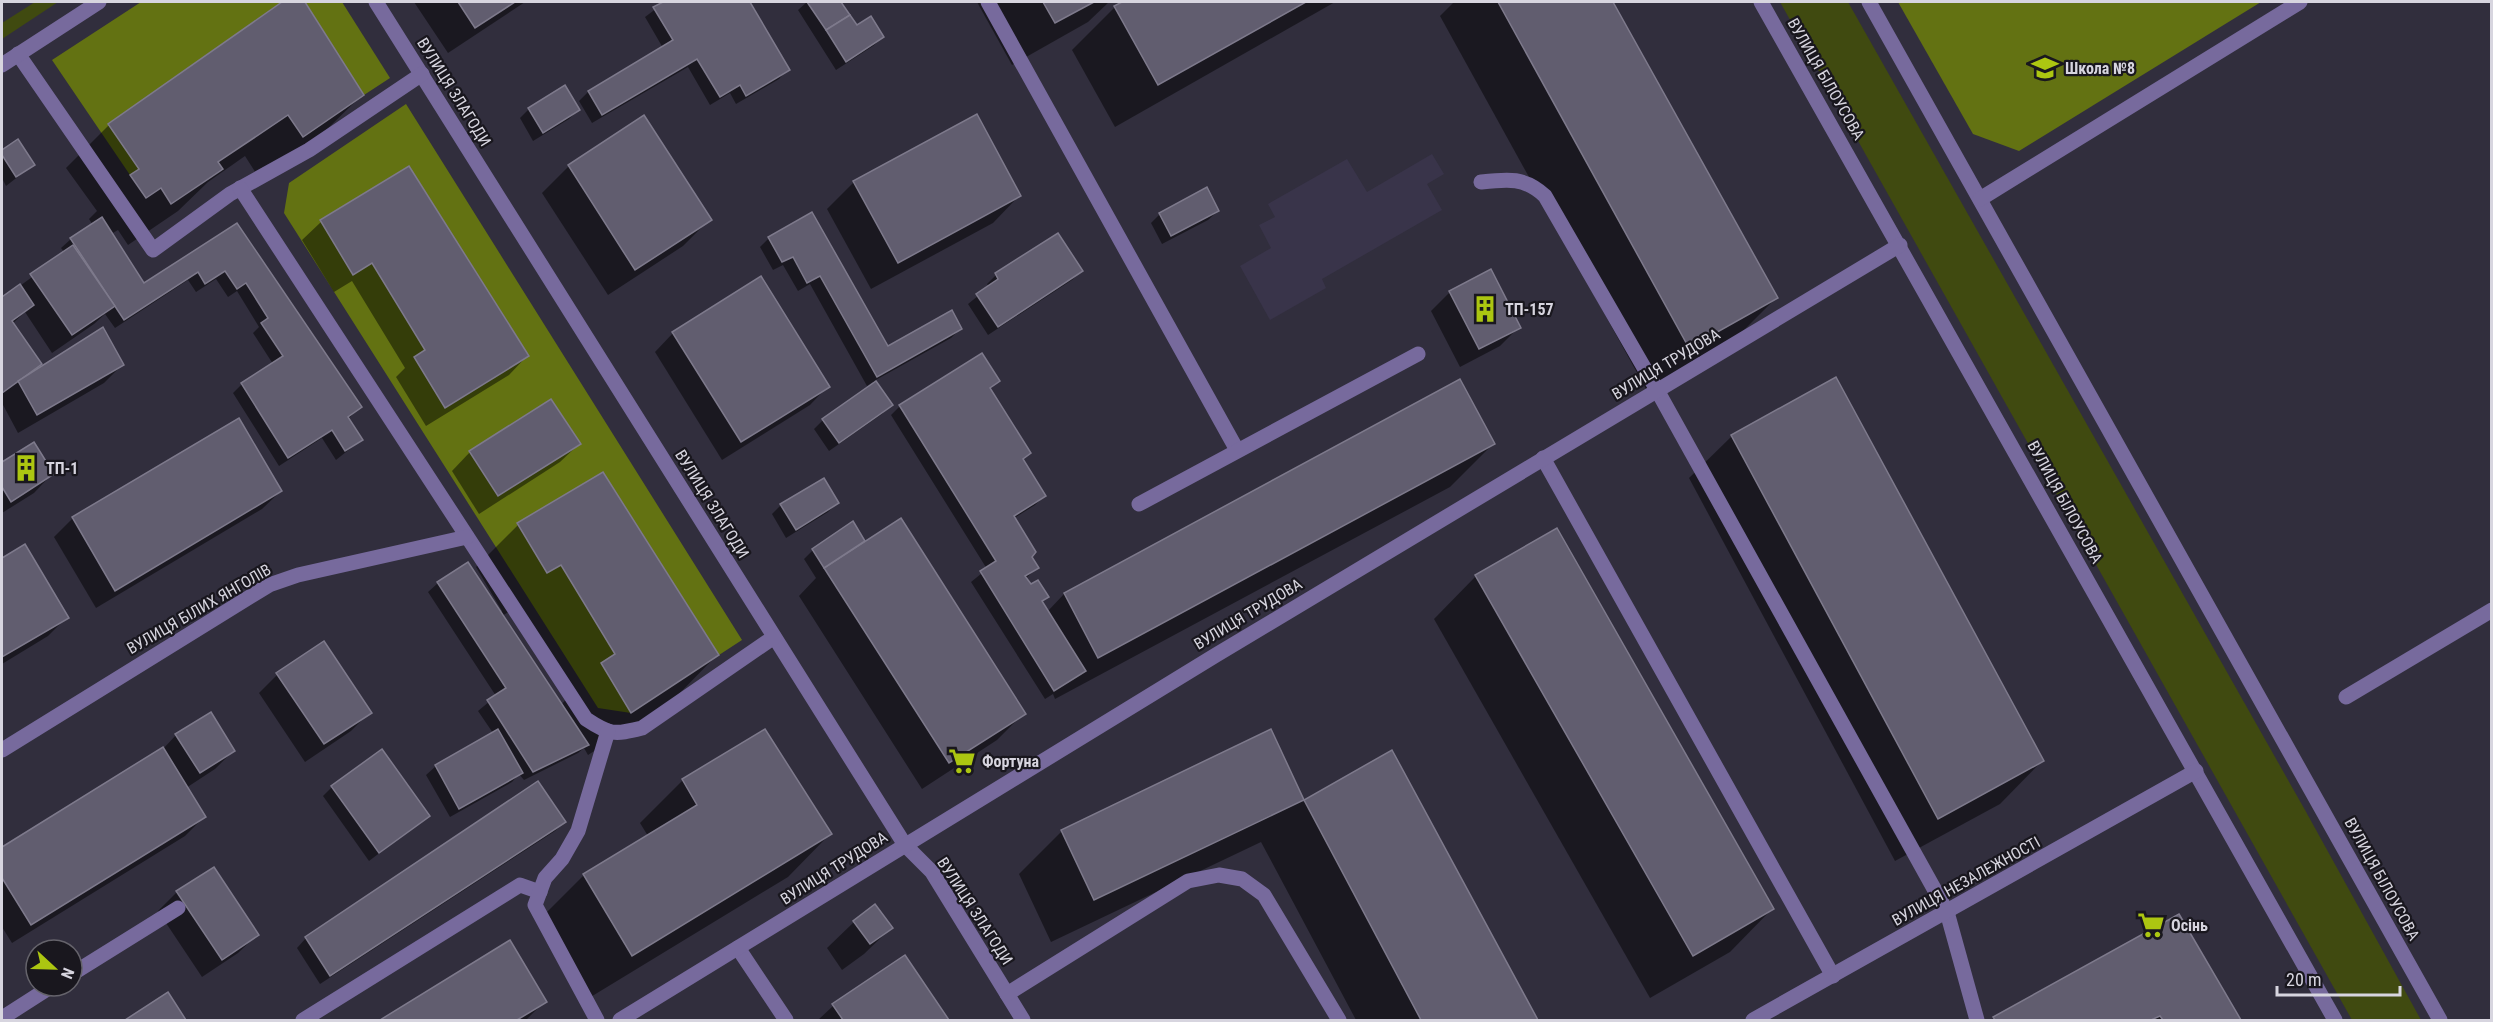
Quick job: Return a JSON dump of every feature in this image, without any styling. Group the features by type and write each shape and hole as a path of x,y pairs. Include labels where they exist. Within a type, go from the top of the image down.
{"street":[{"path":"2,65 99,2"},
{"name":"ВУЛИЦЯ ЗЛАГОДИ","path":"376,2 904,845 932,872 1023,1020"},
{"path":"987,2 1237,450"},
{"name":"ВУЛИЦЯ БІЛОУСОВА","path":"1761,2 2336,1020"},
{"name":"ВУЛИЦЯ БІЛОУСОВА","path":"1869,2 2440,1020"},
{"path":"1980,199 2300,2"},
{"path":"18,54 153,250 240,188 309,150 422,74"},
{"path":"1481,182 1504,180 1532,184 1545,196 1657,390 1947,912 1977,1020"},
{"path":"240,188 586,719 618,734 642,728 774,638"},
{"name":"ВУЛИЦЯ ТРУДОВА","path":"620,1020 904,845 1899,245"},
{"path":"1139,504 1418,354"},
{"path":"1543,458 1833,976"},
{"name":"ВУЛИЦЯ БІЛИХ ЯНГОЛІВ","path":"2,750 269,585 298,575 467,537"},
{"path":"2346,697 2492,610"},
{"path":"597,1020 535,905 545,878 562,859 578,831 608,731"},
{"name":"ВУЛИЦЯ НЕЗАЛЕЖНОСТІ","path":"1753,1020 2196,771"},
{"path":"1007,994 1188,880 1219,875 1242,879 1264,895 1340,1020"},
{"path":"303,1020 520,885 540,892"},
{"path":"84,967 178,908"},
{"path":"738,948 786,1020"},
{"path":"2,1017 33,998"}],"shaded area":[{"path":"1432,154 1444,174 1427,184 1442,210 1322,279 1326,288 1270,320 1240,266 1271,248 1259,225 1275,217 1268,204 1347,159 1367,192"}],"green space":[{"path":"35,2 58,2 2,39 2,23"},
{"path":"141,2 282,2 108,124 139,169 130,175 52,60"},
{"path":"305,2 342,2 390,78 364,95"},
{"path":"1780,2 1848,2 2305,810 2421,1020 2352,1020"},
{"name":"Школа №8","path":"1898,2 2261,2 2019,151 1973,134"},
{"path":"406,104 742,640 719,655 603,472 517,524 547,573 561,565 615,654 601,663 631,713 598,708 284,213 289,183","holes":["409,166 529,356 445,408 414,357 425,350 372,263 353,274 320,220","551,399 580,444 498,496 470,451"]}],"building":[{"path":"282,2 305,2 364,95 303,137 288,115 218,162 223,169 171,204 161,188 146,198 130,175 139,169 108,124"},
{"path":"458,2 515,2 475,28"},
{"path":"663,2 750,2 790,70 746,96 740,85 720,97 697,59 602,115 588,91 673,40 653,7"},
{"path":"807,2 841,2 850,15 826,30"},
{"path":"1043,2 1094,2 1055,23"},
{"path":"1122,2 1306,2 1158,85 1114,6"},
{"path":"1498,2 1613,2 1778,298 1689,348"},
{"path":"850,15 857,25 871,16 884,37 846,62 826,30"},
{"path":"565,85 580,110 543,133 528,108"},
{"path":"977,114 1021,196 898,263 853,181"},
{"path":"644,115 712,220 635,270 568,165"},
{"path":"18,139 35,165 16,177 2,155 2,150"},
{"path":"409,166 529,356 445,408 414,357 425,350 372,263 353,275 320,220"},
{"path":"1207,187 1219,211 1171,236 1159,213"},
{"path":"812,212 888,346 952,310 962,329 877,377 820,276 807,283 793,257 782,262 768,237"},
{"path":"102,217 144,283 237,223 362,407 348,417 363,440 345,451 332,430 288,458 241,383 283,356 261,323 268,318 246,283 237,289 225,271 205,284 198,272 124,320 70,238"},
{"path":"1058,233 1083,271 998,327 976,294 998,279 995,273"},
{"path":"73,245 115,306 72,335 30,274"},
{"name":"ТП-157","path":"1491,269 1521,328 1479,349 1449,291"},
{"path":"761,276 830,387 741,442 672,332"},
{"path":"20,284 34,305 12,321 42,364 2,393 2,297"},
{"path":"103,327 124,365 37,415 18,381"},
{"path":"982,353 1000,381 990,388 1031,453 1023,459 1046,496 1014,516 1036,552 1032,557 1039,568 1025,576 1031,584 1038,580 1049,597 1042,601 1086,671 1054,691 980,571 996,561 899,405"},
{"path":"1836,377 2044,761 1938,819 1731,435"},
{"path":"1460,379 1495,444 1098,658 1064,593"},
{"path":"876,381 893,405 839,443 822,419"},
{"path":"551,399 581,444 498,496 469,451"},
{"path":"239,418 282,491 115,591 72,517"},
{"name":"ТП-1","path":"34,442 54,474 11,502 2,487 2,462"},
{"path":"603,472 719,655 631,713 601,663 615,654 561,565 547,573 517,523"},
{"path":"824,478 839,503 796,530 780,504"},
{"path":"901,518 1026,714 949,763 824,568"},
{"path":"853,521 865,541 824,568 812,549"},
{"path":"1557,528 1774,909 1693,956 1475,575"},
{"path":"25,544 69,618 2,657 2,558"},
{"path":"468,562 589,745 533,772 487,700 506,688 437,582"},
{"path":"324,641 372,713 324,744 276,673"},
{"path":"211,712 235,751 200,773 175,734"},
{"path":"498,729 523,773 459,809 435,765"},
{"path":"765,729 832,834 632,956 583,874 697,805 682,779"},
{"path":"1271,729 1304,800 1094,900 1061,830"},
{"path":"163,747 206,817 31,925 2,878 2,847"},
{"path":"382,749 430,816 379,853 331,786"},
{"path":"1392,750 1538,1020 1421,1020 1304,800"},
{"path":"538,781 566,822 330,976 305,937"},
{"path":"214,867 259,935 222,960 176,891"},
{"path":"875,904 893,928 870,944 853,921"},
{"path":"2179,914 2241,1020 2163,1020 2160,1016 2151,1020 1995,1020 1993,1017"},
{"path":"510,940 547,1002 517,1020 380,1020"},
{"path":"905,955 949,1020 843,1020 832,1004"},
{"path":"168,992 186,1020 125,1020"}],"place":[{"name":"Школа №8","path":"2045,68"},
{"name":"ТП-157","path":"1485,309"},
{"name":"ТП-1","path":"26,468"},
{"name":"Фортуна","path":"962,761"},
{"name":"Осінь","path":"2151,925"}]}
